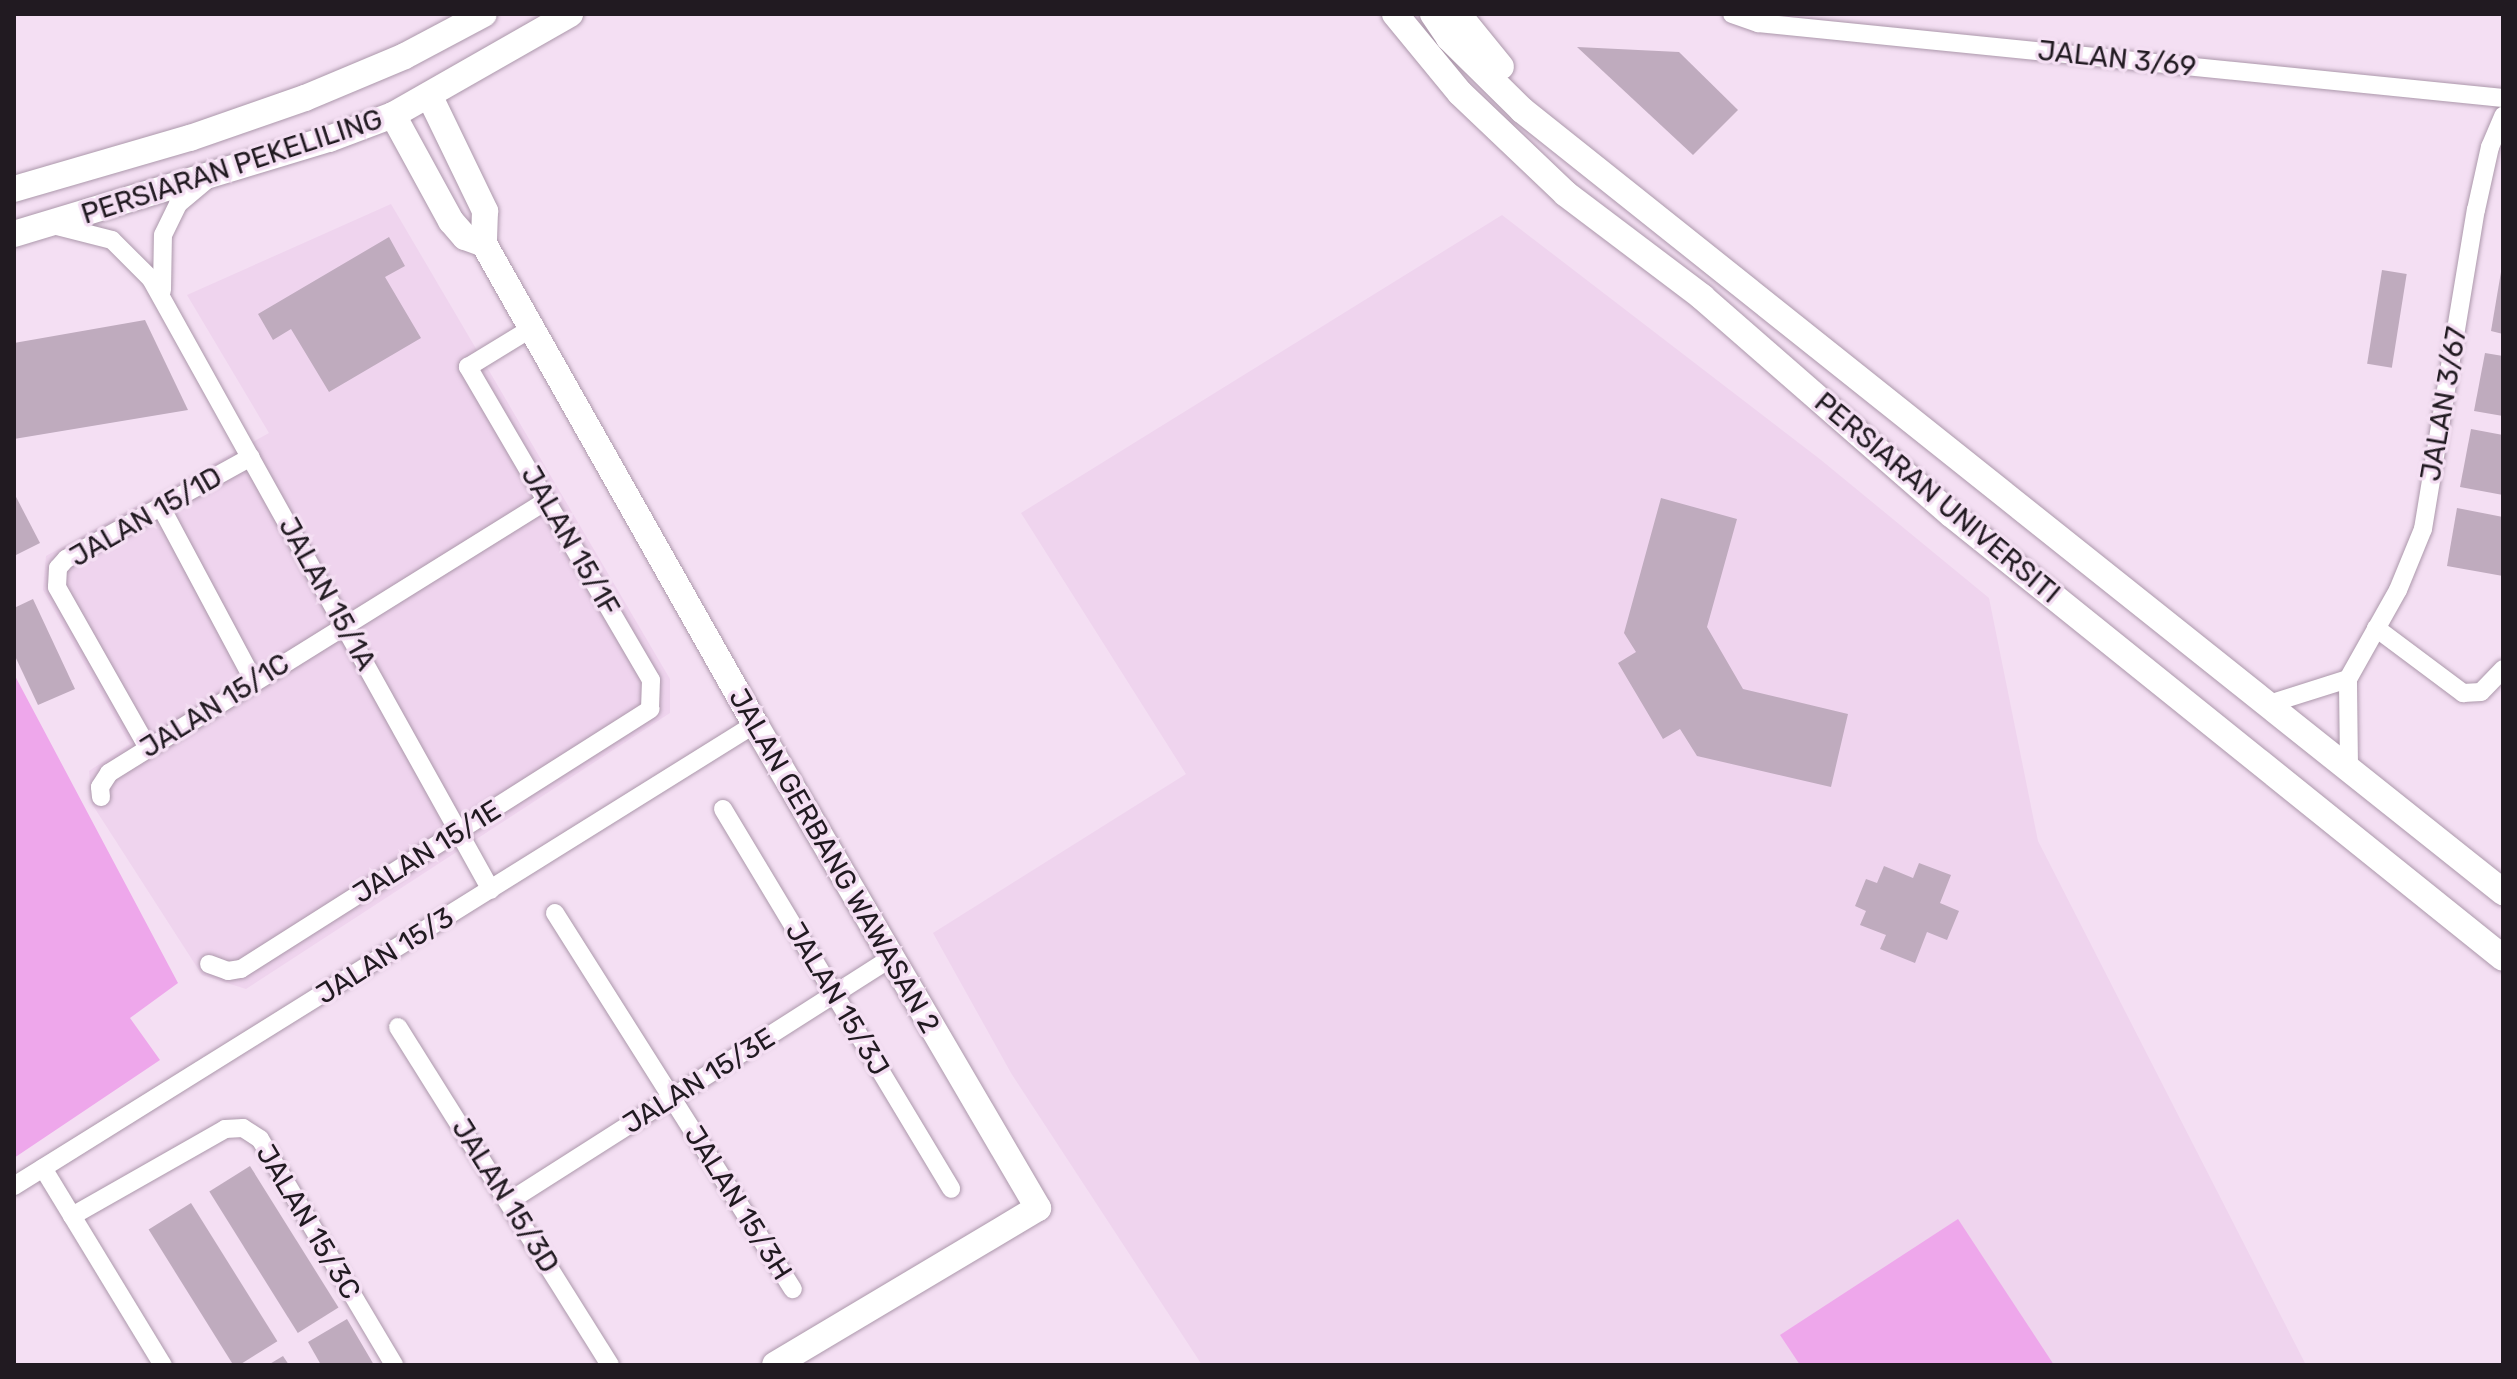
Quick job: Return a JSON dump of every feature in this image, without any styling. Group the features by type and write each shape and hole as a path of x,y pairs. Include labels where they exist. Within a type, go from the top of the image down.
{"main road":[{"name":"PERSIARAN PEKELILING","path":"14,189 190,138 305,98 405,56 484,14"},
{"name":"PERSIARAN PEKELILING","path":"14,234 214,174 393,115 430,97 570,14"},
{"path":"1375,14 1465,122 1566,194"},
{"name":"PERSIARAN UNIVERSITI","path":"1395,14 1460,93 1566,194 1702,297 1951,514 2503,958"},
{"name":"PERSIARAN UNIVERSITI","path":"1433,14 1449,38 1522,110 2272,703 2503,892"},
{"path":"1458,14 1602,174"},
{"name":"JALAN GERBANG WAWASAN 2","path":"430,97 485,211 484,244 890,959 1038,1208 775,1365"},
{"name":"JALAN GERBANG WAWASAN 2","path":"393,115 451,221 465,237 484,244"}],"street":[{"name":"JALAN 3/69","path":"1732,14 1758,23 2503,98"},
{"name":"JALAN 3/67","path":"2348,679 2423,529 2476,210 2490,147 2503,116"},
{"name":"JALAN 15/1A","path":"164,298 159,268 163,235 178,204 214,174"},
{"name":"JALAN 15/1A","path":"50,225 112,240 138,262 164,298 491,890"},
{"name":"JALAN 15/1F","path":"532,328 468,367 651,680 650,709 643,717"},
{"name":"JALAN 15/1D","path":"148,748 57,587 58,568 66,559 251,457"},
{"name":"JALAN 15/1C","path":"101,797 103,779 148,748 546,501"},
{"path":"161,507 254,681"},
{"path":"2376,628 2463,693 2481,692 2503,669"},
{"path":"2272,703 2348,679 2349,766"},
{"name":"JALAN 15/1E","path":"209,964 228,971 241,969 643,717"},
{"name":"JALAN 15/3","path":"14,1186 755,724"},
{"name":"JALAN 15/3J","path":"723,809 951,1189"},
{"name":"JALAN 15/3H","path":"555,913 793,1289"},
{"name":"JALAN 15/3E","path":"508,1202 890,959"},
{"name":"JALAN 15/3D","path":"398,1027 610,1365"},
{"name":"JALAN 15/3C","path":"72,1216 225,1129 243,1128 260,1139 394,1365"},
{"path":"43,1168 163,1365"}],"shaded area":[{"path":"391,204 670,679 670,713 246,989 202,975 92,804 89,771 130,744 43,590 46,556 269,433 187,295"},
{"path":"1502,215 1821,460 1989,598 2038,841 2306,1365 1202,1365 1011,1073 933,933 1186,774 1021,513"},
{"path":"14,674 178,983 130,1018 160,1060 14,1158"},
{"path":"1958,1219 2054,1365 1800,1365 1780,1335"}],"building":[{"path":"1577,47 1679,52 1738,110 1693,155"},
{"path":"389,237 405,266 385,277 421,338 329,392 291,329 273,340 258,314"},
{"path":"2382,270 2407,274 2392,368 2367,364"},
{"path":"2503,272 2503,334 2491,331"},
{"path":"145,320 188,410 14,439 14,343"},
{"path":"2485,353 2503,356 2503,416 2474,411"},
{"path":"2471,429 2503,435 2503,495 2460,487"},
{"path":"14,493 40,543 14,556"},
{"path":"1661,498 1737,519 1707,627 1743,689 1848,714 1831,787 1697,756 1680,729 1663,739 1618,663 1636,652 1624,633"},
{"path":"2457,508 2503,517 2503,576 2447,566"},
{"path":"33,599 75,689 38,705 14,654 14,608"},
{"path":"1919,863 1951,875 1940,903 1959,911 1947,940 1927,932 1915,963 1880,949 1886,935 1860,925 1866,911 1855,906 1866,879 1877,883 1884,866 1913,878"},
{"path":"250,1166 338,1308 298,1333 209,1191"},
{"path":"191,1203 277,1341 239,1365 233,1365 149,1229"},
{"path":"347,1319 374,1365 321,1365 308,1342"},
{"path":"283,1356 289,1365 268,1365"}]}
